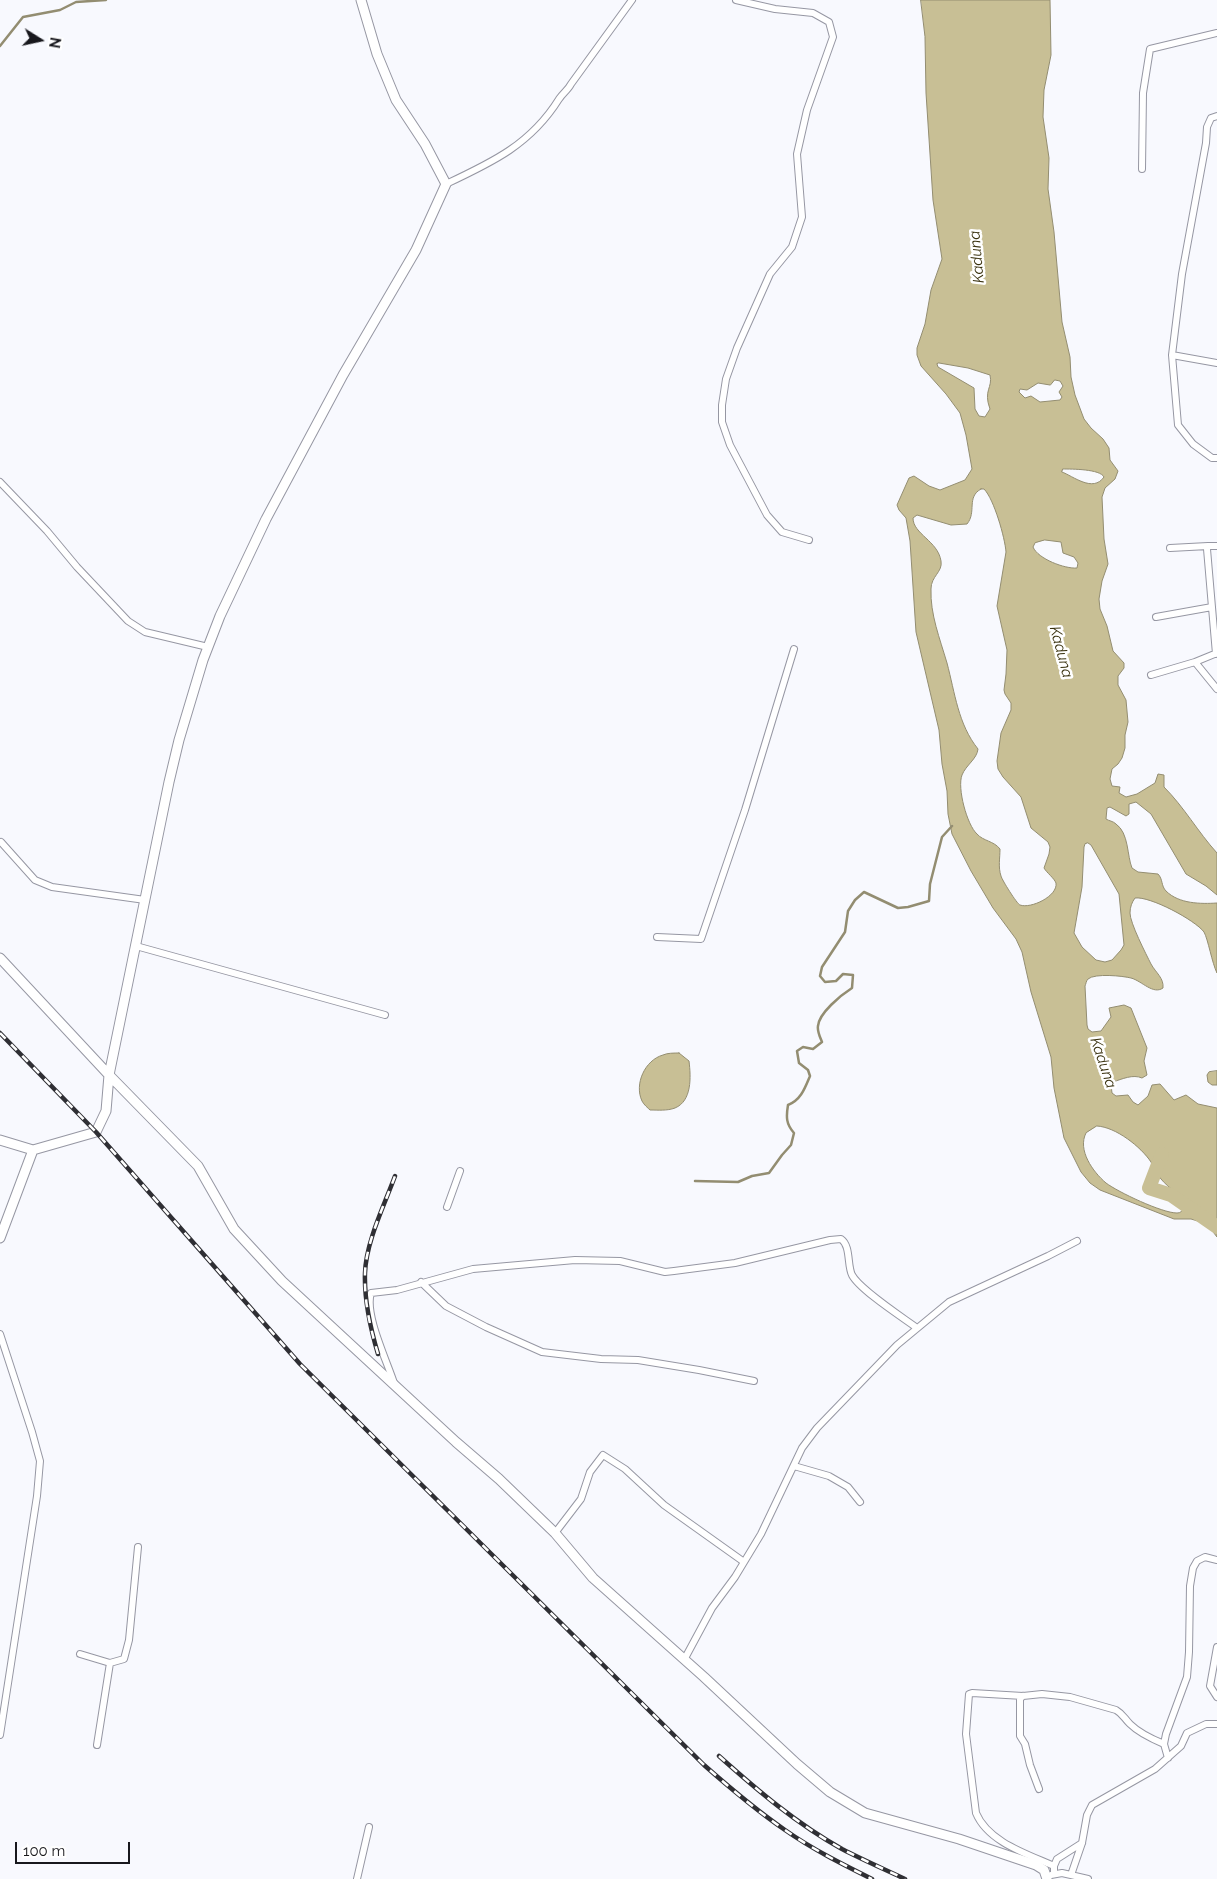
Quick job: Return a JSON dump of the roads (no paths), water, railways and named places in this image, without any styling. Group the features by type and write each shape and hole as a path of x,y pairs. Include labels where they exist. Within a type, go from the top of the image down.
{"street":[{"path":"361,0 377,54 396,100 425,144 446,184"},
{"path":"0,1140 33,1150 96,1132 106,1111 109,1075 179,740 208,647 220,616 266,519 342,374 416,250 446,184 491,163 528,138 569,89 632,0"},
{"path":"736,0 775,9 813,13 829,22 832,31 832,37 807,110 797,154 802,217 792,247 770,274 736,348 726,379 722,405 722,422 730,445 767,515 782,532 808,540"},
{"path":"1142,169 1143,93 1150,49 1217,33"},
{"path":"1217,116 1211,118 1207,127 1206,143 1182,274 1172,355 1178,425 1193,444 1212,458 1217,458"},
{"path":"1172,355 1217,363"},
{"path":"0,482 128,621 146,632 208,647"},
{"path":"1151,675 1195,662 1216,653 1208,546"},
{"path":"1170,548 1217,546"},
{"path":"1156,617 1212,607"},
{"path":"657,937 701,938 745,810 794,649"},
{"path":"1195,662 1217,689"},
{"path":"0,842 35,880 52,887 145,900"},
{"path":"136,946 385,1015"},
{"path":"0,958 109,1075 198,1166 234,1229 276,1274 456,1442 499,1479 555,1533 593,1578 797,1764 830,1792 866,1813 959,1839 1036,1866 1044,1870 1049,1877"},
{"path":"0,1238 33,1150"},
{"path":"447,1207 460,1171"},
{"path":"394,1384 387,1360 379,1344 369,1299 371,1293 397,1290 473,1269 575,1260 620,1261 665,1272 735,1263 841,1239 846,1244 854,1279 877,1299 917,1328"},
{"path":"684,1660 712,1608 736,1577 771,1515 802,1448 817,1428 872,1370 917,1328 949,1302 1048,1256 1076,1240"},
{"path":"421,1282 446,1306 486,1327 542,1352 601,1359 638,1360 754,1381"},
{"path":"0,1334 40,1461 37,1496 0,1735"},
{"path":"555,1533 581,1499 590,1472 603,1455 625,1469 664,1505 744,1562"},
{"path":"794,1466 829,1476 848,1487 860,1502"},
{"path":"80,1654 110,1663 124,1659 129,1640 138,1546"},
{"path":"1168,1758 1164,1744 1174,1708 1187,1677 1192,1568 1197,1561 1205,1557 1217,1560"},
{"path":"1217,1647 1210,1686 1217,1697"},
{"path":"97,1745 110,1663"},
{"path":"1054,1866 1011,1847 980,1822 976,1813 966,1734 969,1694 1023,1696 1042,1694 1070,1697 1116,1710 1123,1714 1128,1723 1136,1729 1164,1744"},
{"path":"1023,1696 1020,1699 1020,1736 1025,1744 1039,1789"},
{"path":"1071,1875 1082,1843 1087,1815 1092,1804 1155,1769 1181,1746 1187,1734 1206,1724 1217,1724"},
{"path":"357,1879 369,1827"},
{"path":"1049,1877 1057,1859 1082,1843"},
{"path":"1049,1877 1071,1875 1088,1879"}],"water":[{"path":"921,0 1050,0 1051,55 1044,90 1043,117 1049,158 1048,189 1062,322 1070,357 1071,377 1075,395 1084,419 1109,448 1110,460 1118,471 1115,479 1105,488 1102,497 1104,539 1108,564 1102,581 1099,599 1100,609 1107,626 1113,651 1124,663 1124,668 1118,676 1118,685 1126,700 1128,722 1122,758 1112,769 1110,779 1112,786 1120,787 1119,793 1126,797 1137,794 1155,783 1158,774 1164,775 1164,787 1217,853 1217,895 1186,874 1151,814 1136,802 1129,804 1129,814 1126,816 1110,807 1107,808 1106,819 1115,823 1123,833 1132,868 1138,872 1158,874 1164,889 1177,899 1197,903 1217,903 1217,973 1206,935 1199,927 1182,915 1161,905 1142,898 1135,898 1131,905 1131,918 1151,964 1161,978 1163,988 1159,990 1151,989 1127,977 1092,977 1087,980 1085,986 1087,1025 1088,1029 1092,1032 1101,1031 1111,1017 1109,1008 1124,1005 1131,1008 1147,1048 1144,1061 1147,1075 1142,1078 1131,1077 1113,1082 1111,1085 1112,1093 1116,1096 1128,1095 1138,1105 1148,1096 1152,1085 1160,1084 1174,1100 1186,1095 1198,1104 1217,1108 1217,1237 1210,1228 1201,1222 1191,1219 1174,1219 1100,1190 1090,1183 1081,1172 1064,1138 1054,1088 1051,1057 1031,992 1022,952 1016,939 993,908 971,871 952,834 939,730 916,632 910,541 906,518 897,505 909,478 914,476 929,486 940,490 965,480 972,469 960,413 921,366 917,355 931,290 942,259 933,200 926,93 925,37","holes":["937,364 968,368 990,375 991,379 987,398 990,409 985,417 979,416 975,409 974,388 938,367","1055,380 1060,381 1063,386 1059,392 1062,397 1060,400 1040,402 1031,396 1025,398 1019,392 1020,389 1027,390 1038,383 1050,385","1063,469 1092,471 1104,477 1094,484 1077,480 1062,472","981,489 984,489 988,494 1004,538 1006,552 997,606 1007,650 1004,690 1011,703 1011,710 1001,733 997,761 998,769 1021,797 1031,828 1048,842 1050,847 1049,854 1044,868 1056,883 1053,892 1048,897 1037,903 1025,906 1018,904 1001,876 999,866 1000,849 977,834 967,815 962,797 961,781 964,771 976,756 978,749 962,719 934,617 931,589 941,561 935,548 917,529 913,518 917,515 951,525 967,524 970,519 974,496","1045,540 1061,542 1063,553 1074,557 1078,563 1077,568 1066,567 1052,562 1040,555 1033,547 1035,543","1088,843 1091,845 1119,894 1124,945 1112,960 1105,962 1096,960 1082,947 1074,933 1082,887 1084,847","1097,1126 1112,1130 1135,1144 1147,1156 1161,1179 1175,1192 1181,1200 1184,1209 1177,1213 1161,1210 1106,1183 1096,1173 1088,1160 1085,1153 1084,1140 1086,1133"]},
{"path":"679,1053 689,1061 690,1081 685,1100 681,1105 672,1109 650,1110 643,1102 639,1087 646,1067 657,1058 666,1054"},
{"path":"1217,1071 1217,1085 1212,1085 1208,1082 1207,1075 1209,1072"}],"waterway":[{"path":"0,46 23,17 60,10 76,2 106,0"},
{"path":"695,1181 738,1182 752,1176 769,1173 791,1145 794,1133 789,1127 787,1120 788,1105 799,1097 810,1076 808,1070 799,1063 797,1051 803,1047 813,1049 822,1042 818,1028 819,1021 826,1010 852,988 853,975 843,974 836,981 825,982 820,976 822,967 845,932 848,911 855,900 864,892 898,908 929,901 930,884 942,837 952,826"},
{"name":"Kaduna","path":"1162,1154 1149,1188 1171,1195 1217,1227"}],"railway":[{"path":"0,1033 96,1132 300,1364 704,1765 743,1799 795,1837 872,1879"},
{"path":"378,1354 367,1304 365,1283 366,1261 376,1224 395,1176"},
{"path":"719,1756 763,1794 809,1829 842,1849 905,1879"}]}
